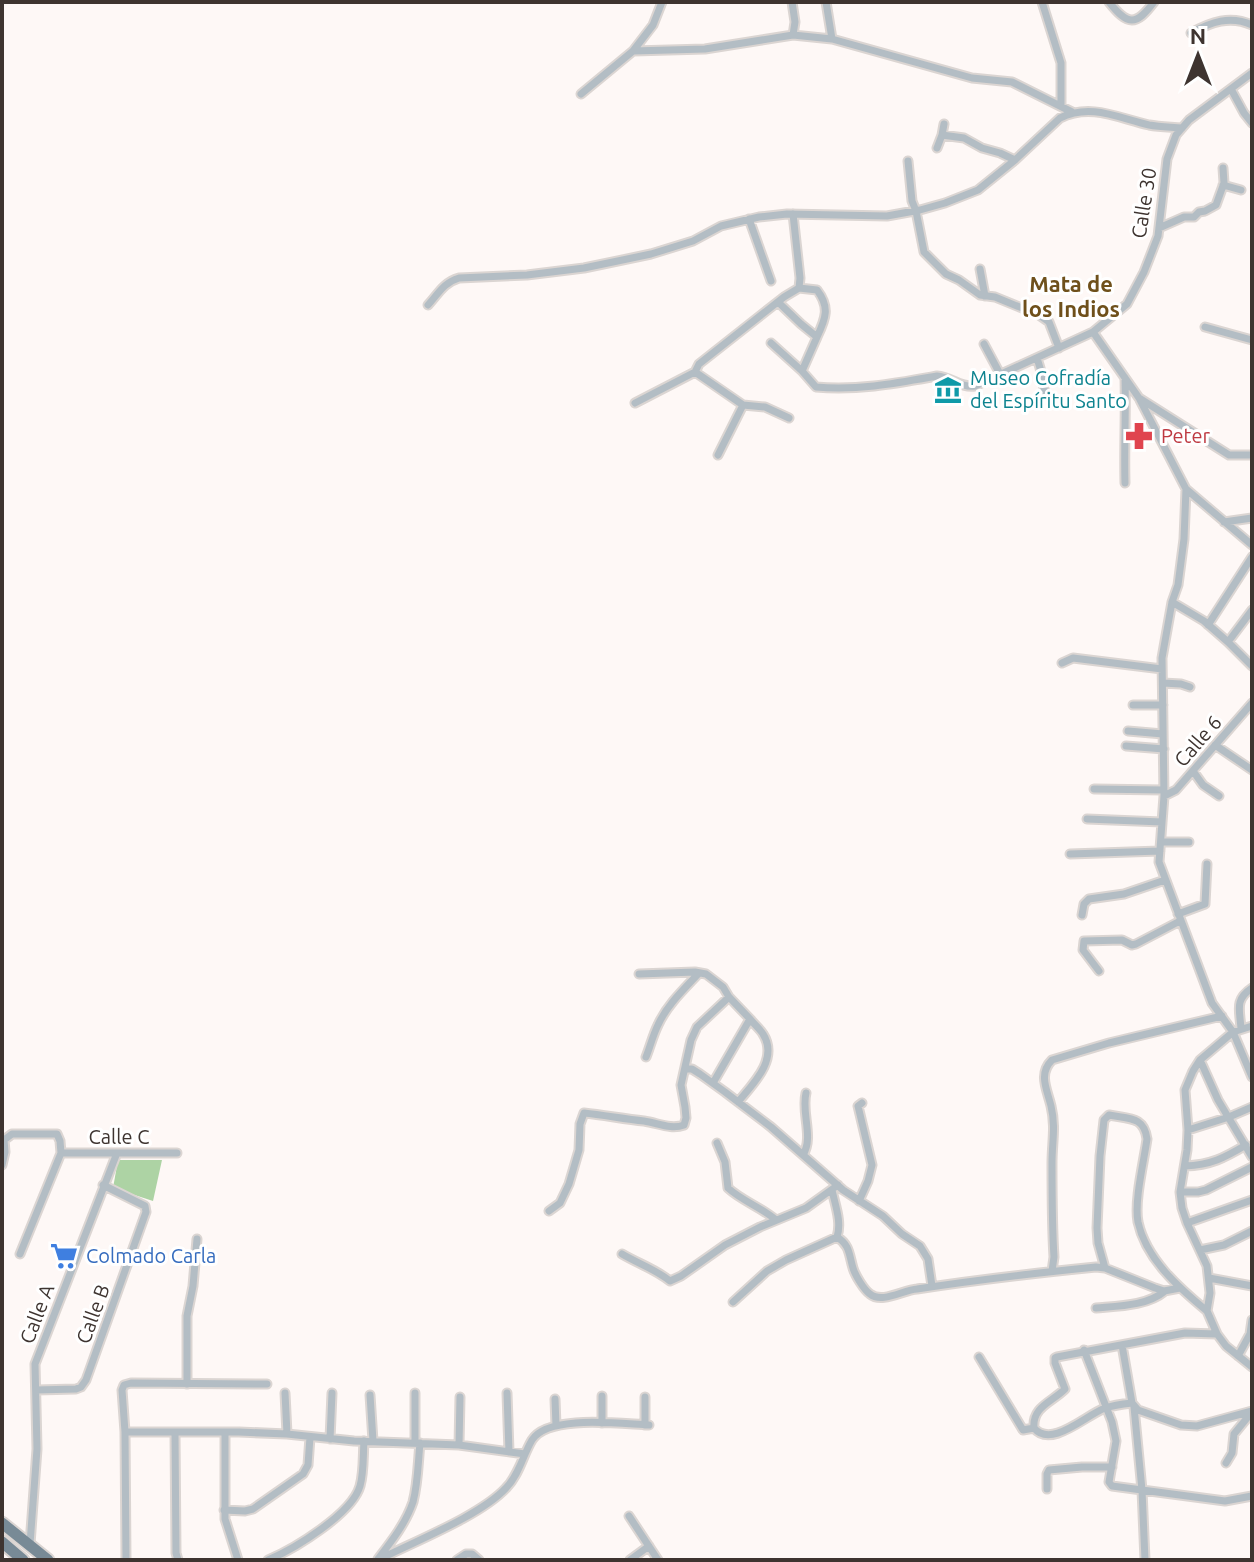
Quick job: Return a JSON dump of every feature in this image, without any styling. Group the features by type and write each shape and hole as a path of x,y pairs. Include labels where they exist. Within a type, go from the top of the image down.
{"main road":[{"path":"2,1523 48,1560"},
{"path":"2,1542 23,1560"}],"street":[{"path":"581,94 633,51 653,25 662,2"},
{"path":"792,2 793,35"},
{"path":"826,2 832,39"},
{"path":"1042,2 1061,63 1061,106"},
{"path":"1109,2 1127,20 1132,21 1146,14 1154,2"},
{"path":"1191,33 1213,22 1226,20 1243,20 1252,25"},
{"path":"633,51 705,49 793,35 832,39 972,78 1012,82 1072,112"},
{"name":"Calle 30","path":"802,371 816,387 893,384 937,376 969,387 1093,332 1127,304 1152,253 1159,228 1167,159 1176,135 1189,120 1252,73"},
{"path":"1231,89 1252,123"},
{"path":"428,305 440,288 459,278 527,275 584,268 651,254 693,241 721,226 749,219 793,214 887,216 945,203 978,190 1060,118 1072,112 1102,112 1155,126 1182,128"},
{"path":"937,148 944,124"},
{"path":"942,135 964,138 1015,160"},
{"path":"908,161 912,201 924,252 946,274 980,295 1006,302 1049,322 1059,348"},
{"path":"1159,228 1184,217 1194,217 1216,205 1223,185 1223,168"},
{"path":"1223,185 1241,190"},
{"path":"793,214 799,288"},
{"path":"749,219 771,281"},
{"path":"980,269 985,296"},
{"path":"635,403 695,372 699,364 799,288 817,290 826,304 825,314 802,371 771,343"},
{"path":"778,302 817,337"},
{"path":"1205,327 1252,340"},
{"path":"1093,332 1139,398 1186,489 1252,545"},
{"path":"984,344 1000,374"},
{"path":"1037,358 1045,394"},
{"path":"695,372 743,405 765,407 789,418"},
{"path":"1125,377 1125,483"},
{"path":"1139,398 1226,454 1252,455"},
{"path":"718,455 743,405"},
{"path":"1186,489 1178,585 1162,658 1164,793 1159,862 1212,1003 1237,1030"},
{"path":"1224,522 1252,518"},
{"path":"1208,625 1252,557"},
{"path":"1172,602 1208,625 1252,666"},
{"path":"1228,642 1252,610"},
{"path":"1062,663 1073,658 1162,669"},
{"path":"1163,683 1190,687"},
{"name":"Calle 6","path":"1164,793 1176,790 1252,703"},
{"path":"1133,705 1163,705"},
{"path":"1128,731 1163,734"},
{"path":"1215,745 1252,770"},
{"path":"1126,746 1164,749"},
{"path":"1193,771 1203,785 1219,796"},
{"path":"1094,789 1164,793"},
{"path":"1087,819 1162,822"},
{"path":"1070,854 1189,842"},
{"path":"1099,971 1083,950 1084,941 1122,940 1136,944 1205,904 1207,864"},
{"path":"1082,915 1084,904 1089,899 1124,894 1165,880"},
{"path":"639,974 699,973 713,978 765,1036 766,1063 759,1077 738,1102"},
{"path":"646,1057 664,1014 699,973"},
{"path":"1252,988 1241,996 1237,1030 1252,1077"},
{"path":"549,1211 560,1203 569,1184 579,1150 580,1124 584,1113 679,1128 684,1125 686,1118 681,1085 688,1048 697,1027 729,997"},
{"path":"1052,1271 1052,1158 1055,1130 1045,1091 1046,1067 1052,1060 1109,1043 1222,1016"},
{"path":"713,1083 750,1019"},
{"path":"1207,1311 1209,1278 1187,1223 1180,1192 1188,1130 1185,1090 1200,1060 1237,1030 1252,1026"},
{"path":"1200,1060 1218,1100 1252,1157"},
{"path":"686,1069 692,1069 713,1083 771,1127 835,1188 883,1216 920,1246 928,1259 932,1286"},
{"path":"803,1155 808,1144 803,1104 806,1093"},
{"path":"859,1201 872,1165 858,1106 862,1103"},
{"path":"1188,1130 1252,1107"},
{"path":"1105,1268 1097,1228 1100,1156 1104,1120 1109,1115 1136,1120 1146,1130 1138,1199 1138,1220 1145,1240 1180,1288 1207,1311 1226,1346 1252,1367"},
{"path":"2,1165 7,1136 57,1134 61,1153 20,1254"},
{"path":"717,1143 725,1162 728,1188 776,1220"},
{"path":"1185,1166 1201,1166 1216,1161 1246,1145"},
{"name":"Calle C","path":"61,1153 177,1153"},
{"name":"Calle A","path":"30,1544 37,1449 34,1368 117,1153"},
{"path":"1180,1192 1206,1190 1252,1167"},
{"name":"Calle B","path":"36,1390 76,1389 86,1380 146,1212 145,1206 103,1185"},
{"path":"622,1254 656,1269 670,1281 725,1245 806,1208 835,1188"},
{"path":"733,1302 767,1271 837,1237 839,1220 835,1188"},
{"path":"1187,1223 1252,1200"},
{"path":"1200,1250 1224,1245 1252,1231"},
{"path":"837,1237 845,1242 853,1270 868,1293 877,1298 908,1290 1010,1275 1105,1268 1165,1291"},
{"path":"187,1384 187,1316 197,1239"},
{"path":"1209,1278 1252,1286"},
{"path":"1096,1308 1144,1301 1180,1288"},
{"path":"1238,1356 1250,1334 1252,1320"},
{"path":"1217,1334 1185,1333 1055,1358 1065,1389 1034,1415 1034,1428 1040,1434 1064,1432 1107,1407 1133,1405 1181,1425 1197,1426 1252,1412"},
{"path":"1122,1345 1133,1405 1142,1490 1145,1560"},
{"path":"1084,1350 1107,1407 1116,1441 1110,1485 1225,1501 1252,1496"},
{"path":"979,1357 1023,1430 1034,1428"},
{"path":"126,1560 124,1385 267,1384"},
{"path":"285,1393 287,1434"},
{"path":"330,1439 332,1393"},
{"path":"378,1560 412,1503 418,1474 415,1393"},
{"path":"507,1393 509,1452"},
{"path":"268,1560 311,1536 347,1507 360,1488 368,1441 370,1395"},
{"path":"602,1396 602,1423"},
{"path":"459,1445 460,1397"},
{"path":"378,1560 486,1504 506,1488 533,1437 542,1430 602,1423 647,1425 645,1397"},
{"path":"555,1399 556,1426"},
{"path":"1226,1463 1232,1453 1234,1434 1252,1412"},
{"path":"125,1432 287,1434 459,1445 525,1454"},
{"path":"225,1432 224,1510 238,1560"},
{"path":"175,1433 178,1560"},
{"path":"224,1510 253,1509 303,1474 308,1465 310,1437"},
{"path":"1047,1489 1049,1470 1112,1467"},
{"path":"629,1516 658,1560"},
{"path":"394,1536 404,1547"},
{"path":"630,1560 649,1546"},
{"path":"457,1560 466,1554 472,1554 479,1560"}],"green space":[{"path":"118,1160 162,1160 153,1201 113,1188"}],"place":[{"name":"Museo Cofradía del Espíritu Santo","path":"948,390"},
{"name":"Peter","path":"1139,436"},
{"name":"Colmado Carla","path":"64,1256"}],"district":[{"name":"Mata de los Indios","path":"1071,296"}]}
